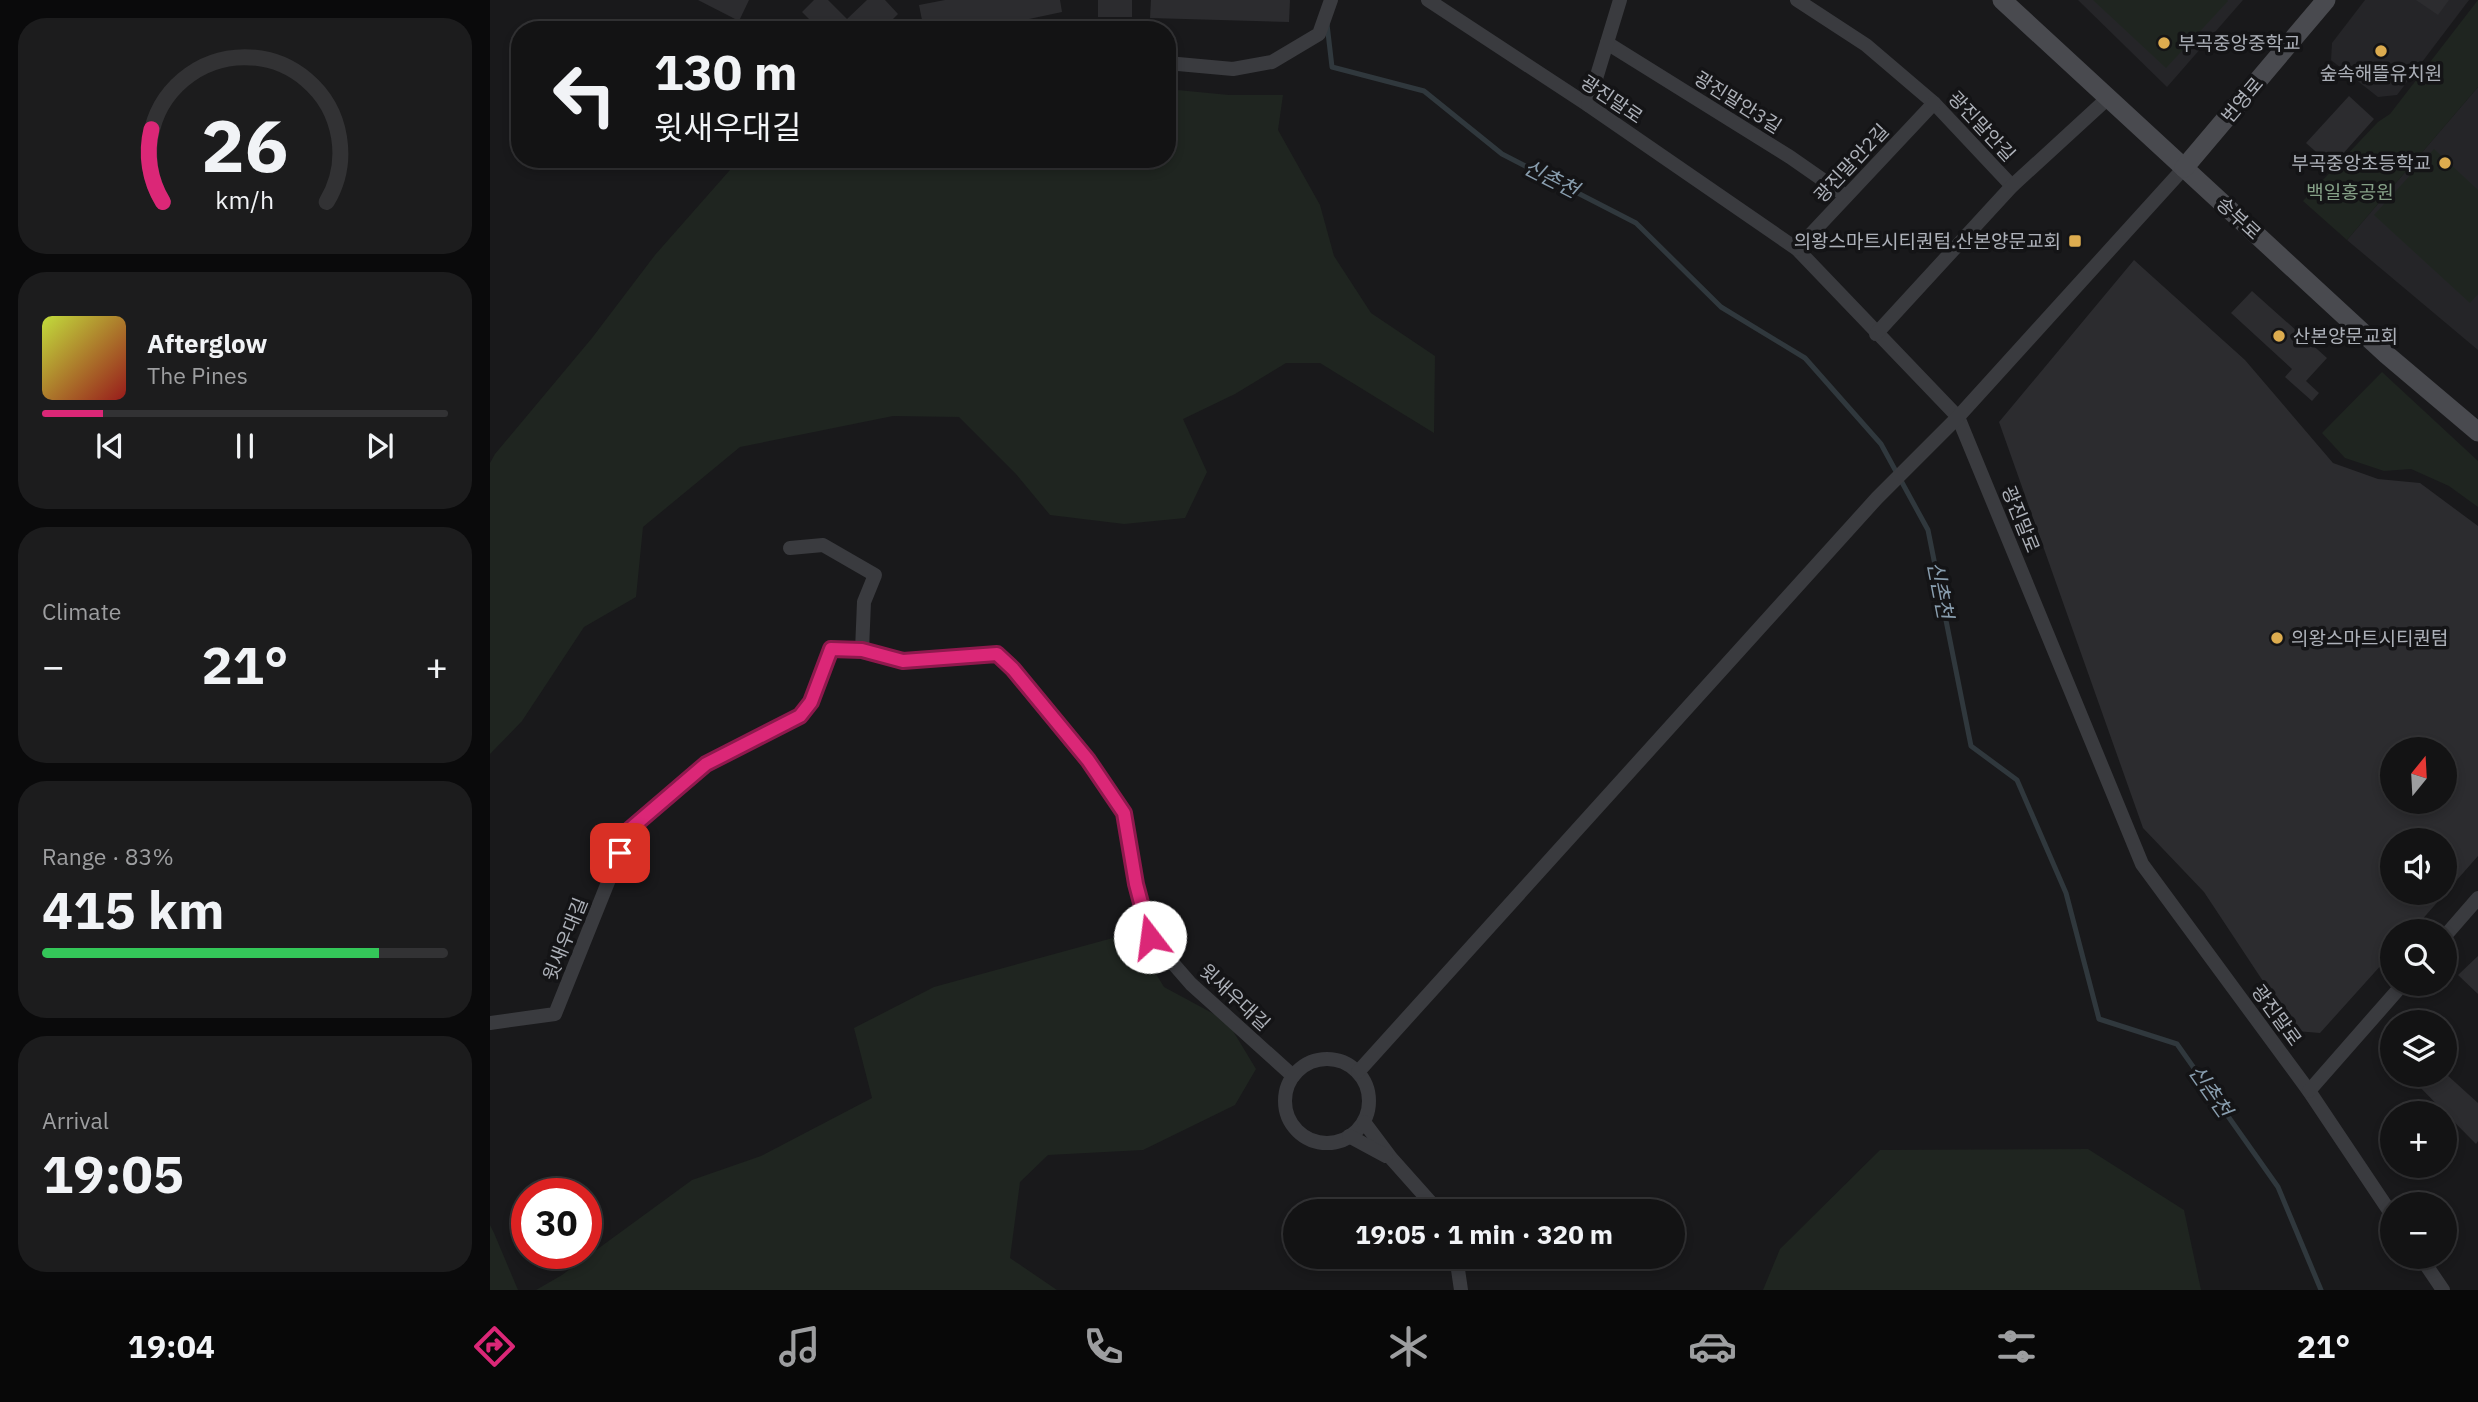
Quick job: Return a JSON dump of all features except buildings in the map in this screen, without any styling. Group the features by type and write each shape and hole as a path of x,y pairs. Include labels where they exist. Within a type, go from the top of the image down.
{"street":[{"path":"1176,64 1233,69 1272,62 1319,34 1331,0"},
{"name":"광진말로","path":"1427,0 1447,6 1797,249 1958,417 2142,864 2309,1091 2380,1197"},
{"path":"1588,105 1620,0"},
{"name":"광진말안길","path":"1797,0 1866,45 1934,103 2012,186 1876,334"},
{"name":"송부로","path":"2002,0 2387,355 2478,432"},
{"name":"번영로","path":"2184,168 2326,0"},
{"name":"광진말안3길","path":"1607,43 1790,157 1846,196"},
{"path":"2012,186 2108,97"},
{"name":"광진말안2길","path":"1797,249 1934,103"},
{"path":"1358,1072 1877,498 1958,417 2184,168"},
{"path":"790,548 823,545 875,575 864,602 862,650"},
{"name":"윗새우대길","path":"490,1023 555,1014 629,830 706,764 800,716 811,702 831,649 862,650 903,661 997,654 1013,669 1088,760 1124,813 1136,884 1150,937 1191,984 1293,1076"},
{"path":"2457,922 2478,898"},
{"path":"2309,1091 2392,996"},
{"path":"1321,1059 1347,1063 1358,1072 1369,1096 1369,1109 1364,1122 1349,1136 1328,1143 1314,1141 1301,1134 1286,1110 1285,1096 1293,1076 1308,1063 1321,1059"},
{"path":"1364,1122 1428,1199"},
{"path":"1349,1136 1391,1158"},
{"path":"1458,1269 1461,1290"},
{"path":"2429,1269 2443,1290"}],"shaded area":[{"name":"부곡중앙중학교","path":"2078,0 2243,0 2167,87"},
{"name":"숲속해뜰유치원","path":"2365,0 2469,0 2397,95 2378,97 2331,60 2332,43"},
{"name":"부곡중앙초등학교","path":"2478,87 2478,350 2347,240"}],"green space":[{"name":"부곡중앙중학교","path":"2093,0 2227,0 2228,1 2166,68"},
{"name":"백일홍공원","path":"2478,0 2478,87 2347,240 2303,201 2378,122 2390,114"},
{"path":"1176,90 1229,95 1283,95 1278,130 1320,205 1334,256 1371,313 1435,356 1434,433 1320,363 1286,363 1235,394 1183,419 1207,472 1185,518 1124,524 1050,515 1016,474 959,417 893,416 740,447 643,527 636,597 584,627 522,721 490,754 490,463 592,338 655,255 732,168 1176,168"},
{"path":"2434,149 2478,190 2478,294 2470,303 2374,215"},
{"path":"2382,372 2478,461 2478,507 2449,486 2411,469 2384,471 2345,458 2322,433"},
{"path":"1131,933 1164,987 1227,1021 1256,1069 1235,1105 1143,1150 1048,1155 1020,1182 1010,1258 1057,1290 536,1290 570,1269 602,1269 602,1246 692,1180 761,1156 872,1098 854,1028 934,987"},
{"path":"2088,1149 2184,1210 2201,1290 1763,1290 1780,1249 1880,1150"},
{"path":"490,1225 494,1233 518,1290 490,1290"}],"waterway":[{"name":"신촌천","path":"1327,24 1332,67 1424,91 1502,154 1636,223 1721,307 1805,358 1881,444 1928,530 1971,746 2017,780 2066,893 2099,1019 2177,1044 2278,1187 2321,1290"}],"place":[{"name":"부곡중앙중학교","path":"2164,43"},
{"name":"숲속해뜰유치원","path":"2381,51"},
{"name":"부곡중앙초등학교","path":"2445,163"},
{"name":"의왕스마트시티퀀텀.산본양문교회","path":"2075,241"},
{"name":"산본양문교회","path":"2279,336"},
{"name":"의왕스마트시티퀀텀","path":"2277,638"}],"route":[{"path":"620,853 629,830 706,764 800,716 811,702 831,649 862,650 903,661 997,654 1013,669 1088,760 1124,813 1136,884 1150,937"}]}
